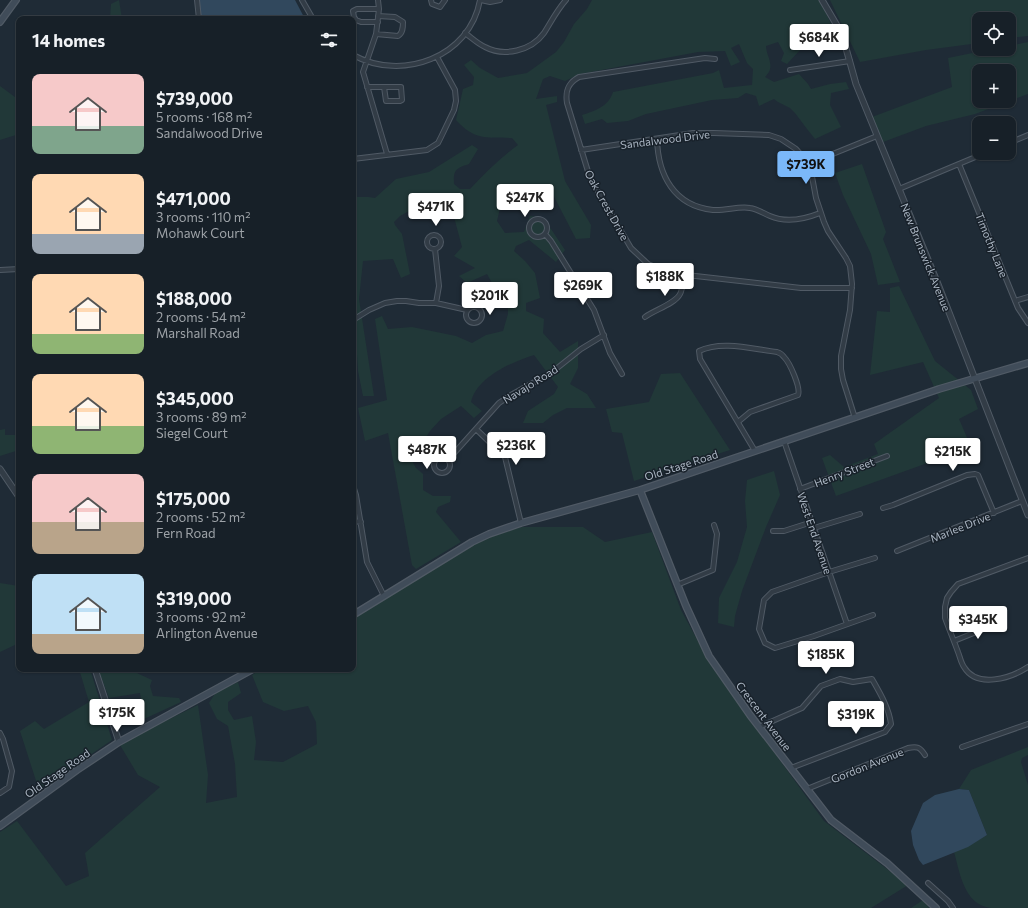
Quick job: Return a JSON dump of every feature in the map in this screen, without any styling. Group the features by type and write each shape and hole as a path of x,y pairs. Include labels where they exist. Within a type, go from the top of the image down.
{"main road":[{"path":"0,22 16,0"},
{"name":"Old Stage Road","path":"356,613 472,542 489,534 521,523 640,490 974,378 1028,362"},
{"name":"Crescent Avenue","path":"640,490 677,585 709,656 759,727 831,820 887,863 936,908"},
{"name":"Old Stage Road","path":"0,826 77,770 119,742 247,672"}],"street":[{"path":"197,0 199,16"},
{"path":"302,0 310,16"},
{"path":"378,0 379,9 376,34 363,72 388,154"},
{"path":"431,0 432,4 440,7 445,0"},
{"path":"356,56 380,66 398,67 423,63 437,57 453,46 465,33 474,18 480,0 490,2 500,0"},
{"path":"558,0 560,6"},
{"path":"465,33 476,42 491,50 506,52 522,49 533,44 543,35 560,6 566,0"},
{"name":"New Brunswick Avenue","path":"822,0 842,34 856,84 1028,514"},
{"path":"354,16 353,11 357,9 379,9"},
{"path":"376,34 398,36 402,32 403,28 403,22 395,17 378,16"},
{"path":"356,20 361,22 378,22"},
{"path":"356,159 427,150 435,146 454,110 456,96 452,84 437,57"},
{"name":"Oak Crest Drive","path":"715,60 705,58 578,77 569,85 566,97 590,178 631,248 642,259 669,273 800,288 852,288"},
{"path":"790,70 850,61"},
{"path":"367,87 384,87 401,87 402,100 386,101 384,87"},
{"name":"Sandalwood Drive","path":"581,150 693,133 714,132 769,135 781,139 800,153 811,171 820,213 828,231 850,266 852,288 850,310 840,369 855,418"},
{"path":"1016,140 1028,135"},
{"path":"808,164 878,136"},
{"path":"657,138 661,166 669,184 676,193 693,204 713,210 751,208 777,218 784,219 799,219 820,213"},
{"path":"899,189 972,158"},
{"name":"Timothy Lane","path":"959,164 1020,313 1028,323"},
{"path":"538,220 543,221 547,227 545,234 539,237 534,236 530,230 531,223 538,220"},
{"path":"545,234 588,299 594,310 610,353 622,374"},
{"path":"435,249 439,286 436,303"},
{"path":"0,270 16,269"},
{"path":"645,317 678,297 681,293 684,274"},
{"path":"1015,301 1028,297"},
{"path":"356,318 385,303 406,301 436,303 467,310 473,307 479,309 482,315 480,320 476,323 469,322 466,318 467,310"},
{"name":"Navajo Road","path":"448,460 499,403 550,373 581,349 604,335"},
{"path":"738,422 750,412 798,395 799,388 788,361 783,355 776,352 727,346 707,347 699,351 700,359 755,451"},
{"path":"476,429 505,457 521,523"},
{"name":"West End Avenue","path":"784,441 847,624"},
{"name":"Henry Street","path":"800,488 887,456"},
{"path":"0,469 16,493"},
{"path":"884,508 967,475 975,474 978,475 994,513"},
{"path":"356,495 367,562 384,596"},
{"name":"Marlee Drive","path":"897,551 1022,501"},
{"path":"814,528 860,514"},
{"path":"356,521 361,522"},
{"path":"773,531 784,531 812,522"},
{"path":"677,585 713,570 717,534 714,525"},
{"path":"873,615 775,648 766,643 759,629 764,600 772,592 875,558"},
{"path":"1028,558 958,584 951,592 945,604 944,614 964,666 971,674 987,680 998,680 1028,667"},
{"path":"954,641 996,624"},
{"path":"96,672 119,742"},
{"path":"759,727 802,708 821,686 840,679 853,682 872,679 879,691 890,718 891,724 885,732 791,768"},
{"path":"962,746 1028,724"},
{"path":"0,733 12,771 9,787 0,793"},
{"name":"Gordon Avenue","path":"807,789 908,748 916,746 921,749 925,755"},
{"path":"928,883 948,901 953,908"}],"green space":[{"path":"119,0 122,16 110,16 111,4"},
{"path":"592,0 820,0 831,24 807,36 797,39 801,49 787,64 781,61 784,53 778,42 766,46 770,60 770,71 765,77 774,82 799,74 811,89 846,82 849,89 831,93 830,105 841,127 815,139 790,108 774,99 759,106 756,96 746,93 738,98 712,100 646,114 628,121 607,123 602,119 585,124 582,115 601,107 608,101 613,92 713,73 719,70 724,88 752,85 753,69 747,63 739,44 731,48 740,62 731,66 725,51 698,52 580,74 565,81 550,76 543,79 536,99 557,96 557,102 546,105 565,181 591,225 590,238 576,239 549,187 530,185 514,192 502,200 497,221 505,233 524,232 530,216 539,217 551,229 565,250 556,262 529,240 516,246 514,251 535,273 540,298 526,303 526,311 544,319 543,333 560,352 578,341 578,368 570,384 587,394 596,408 567,408 553,415 543,423 523,423 528,411 554,394 558,387 534,355 506,366 480,385 471,402 482,411 474,418 461,406 441,419 410,457 416,468 423,474 423,490 433,496 451,496 450,502 438,507 436,512 461,542 416,569 412,565 388,433 365,441 358,408 387,400 375,319 382,316 388,329 412,327 456,336 472,343 486,335 503,331 508,314 508,296 492,283 487,274 467,283 459,276 475,268 454,256 462,247 454,217 453,206 424,203 400,216 394,222 402,234 410,274 401,278 393,259 363,261 359,299 374,396 363,396 358,371 356,339 356,197 375,198 396,179 429,172 472,145 478,149 469,164 459,168 454,175 454,184 460,189 470,189 505,155 518,145 512,138 475,135 469,132 456,120 463,89 473,85 474,77 464,65 471,60 480,68 498,78 527,73 556,52 564,42 574,24 587,9"},
{"path":"830,0 1028,0 1028,36 1016,37 1016,12 972,12 972,44 926,50 860,62"},
{"path":"1028,42 1028,94 1016,99 1016,64 972,64 972,108 991,108 975,114 926,126 883,142 872,117 952,87 948,58 972,53 972,56 1016,56 1016,45"},
{"path":"0,86 16,98 16,135 0,140"},
{"path":"862,164 886,232 883,239 900,282 878,285 871,254 843,195 835,173"},
{"path":"899,286 935,361 971,390 978,409 959,419 972,449 933,461 836,496 822,458 830,455 844,467 878,454 874,444 939,398 923,362 870,375 877,311 890,312 890,288"},
{"path":"680,373 730,450 634,481 622,433 612,432 606,409 649,402 661,374"},
{"path":"5,429 5,435 16,435 16,451 0,456 0,430"},
{"path":"774,471 780,495 766,527 742,591 735,616 734,627 718,623 719,598 737,562 747,527 745,501 747,480"},
{"path":"522,527 583,527 605,542 652,532 681,610 712,667 824,821 908,885 871,908 0,908 0,832 17,821 66,886 89,876 85,853 160,787 138,775 120,745 198,705 208,775 206,803 237,797 235,764 228,726 217,719 209,703 216,692 238,682 241,693 228,702 228,710 234,720 252,716 256,742 254,760 283,762 317,744 316,722 308,706 284,711 263,702 252,675 257,672 356,672 356,617 474,544 491,536"},
{"path":"0,583 16,586 16,644 0,652"},
{"path":"80,672 91,672 112,740 39,790 20,731 35,721 44,729 89,702"},
{"path":"99,672 135,672 152,680 150,686 153,696 179,698 181,702 144,719 140,693 109,698"},
{"path":"1028,747 1028,755 1022,758 1021,762 1028,785 1028,908 991,908 982,906 975,901 965,887 954,852 987,835 969,790 959,789 971,770"},
{"path":"923,900 929,908 911,908"}],"water":[{"path":"197,0 295,0 303,16 199,16"},
{"path":"959,789 969,790 987,835 968,847 923,865 919,860 913,845 911,831 923,803 935,795"}]}
